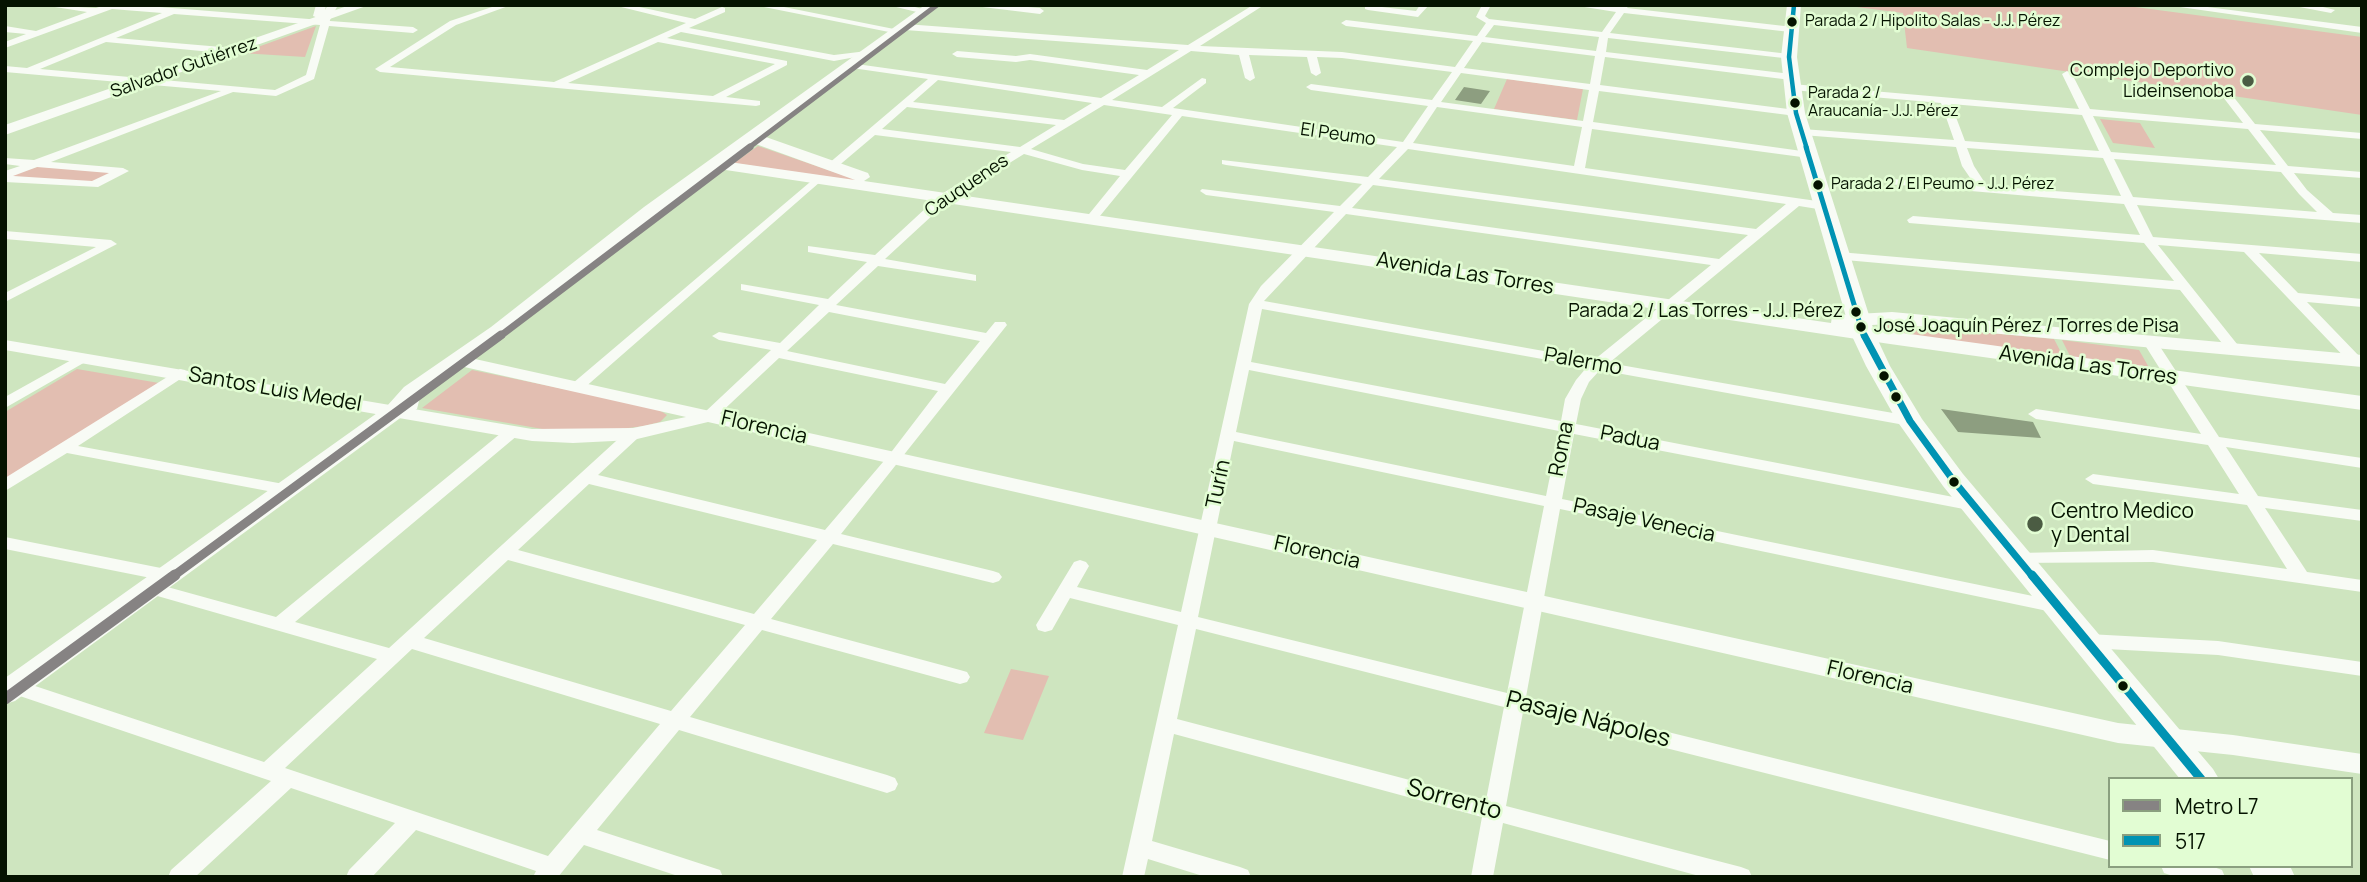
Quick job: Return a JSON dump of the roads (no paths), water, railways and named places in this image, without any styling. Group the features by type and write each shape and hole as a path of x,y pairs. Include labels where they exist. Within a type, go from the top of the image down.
{"main road":[{"name":"Salvador Gutiérrez","path":"5,130 233,51 322,17 363,5"},
{"path":"1794,5 1789,57 1796,113 1861,326 1910,421 1975,506 2199,777"},
{"path":"9,688 162,582 395,411 421,397 455,364 679,189 728,160 753,138 929,8"},
{"name":"Avenida Las Torres","path":"753,138 901,192"},
{"name":"Avenida Las Torres","path":"728,160 816,180 1771,320 1861,326 2174,379 2362,403"},
{"path":"1861,326 1892,318 2359,361"}],"street":[{"path":"46,5 99,11"},
{"path":"5,69 271,93 288,90 312,77 322,17 333,5"},
{"path":"507,5 453,23 380,69 756,103"},
{"path":"617,5 696,22"},
{"path":"758,5 902,29 982,32 1243,52 1311,54 1796,113"},
{"path":"791,11 801,5"},
{"path":"892,5 929,8"},
{"path":"970,5 1040,11"},
{"name":"Cauquenes","path":"710,415 874,260 944,198 1260,5"},
{"path":"1368,7 1418,14 1424,5"},
{"path":"1487,5 1480,17 1490,22 1789,57"},
{"path":"1576,5 1623,8 1790,29"},
{"path":"2293,5 2330,8 2342,28"},
{"path":"5,45 113,6 174,12 322,17 413,30"},
{"path":"1031,19 1050,6"},
{"path":"2176,6 2362,30"},
{"path":"1579,170 1604,35 1623,8"},
{"path":"554,86 722,10"},
{"path":"5,80 174,12"},
{"name":"Turín","path":"1133,877 1256,304 1266,289 1406,145 1490,22"},
{"path":"1346,23 1945,100 2362,136"},
{"path":"1014,35 1022,27"},
{"path":"5,29 38,33"},
{"path":"680,29 834,58 868,54"},
{"path":"832,166 982,32"},
{"path":"657,39 783,63"},
{"path":"104,40 233,51"},
{"path":"1243,52 1250,78"},
{"path":"715,99 806,53"},
{"path":"1311,54 1316,73"},
{"path":"949,60 1016,60 1033,57 1147,73"},
{"path":"834,58 846,70"},
{"name":"El Peumo","path":"846,70 933,77 1101,100 1824,206"},
{"path":"2067,74 2148,240 2234,349"},
{"path":"1164,110 1202,81"},
{"path":"1311,87 1809,155"},
{"path":"5,177 234,90"},
{"path":"2228,97 2284,169 2329,216"},
{"path":"1945,100 1968,166 1983,189"},
{"path":"904,104 1064,123"},
{"path":"1091,219 1180,112"},
{"path":"872,131 1021,150 1082,167 1127,174"},
{"path":"1802,132 2362,175"},
{"path":"5,161 123,171 94,185 5,177"},
{"path":"1226,162 1759,233"},
{"path":"578,386 816,180"},
{"path":"1892,182 2362,219"},
{"path":"1197,205 1209,188 1344,210 1723,263"},
{"name":"Roma","path":"1482,877 1532,602 1567,426 1578,388 1597,365 1796,202"},
{"path":"1913,220 2362,258"},
{"path":"5,235 111,244 5,298"},
{"path":"812,248 971,278"},
{"path":"2247,248 2359,361"},
{"path":"1839,256 2182,286"},
{"path":"746,287 989,338"},
{"path":"2294,297 2362,303"},
{"name":"Palermo","path":"1256,304 1910,421"},
{"path":"9,688 412,819 548,872 896,457 1000,325"},
{"path":"719,336 948,389"},
{"path":"2150,342 2301,577"},
{"name":"Santos Luis Medel","path":"5,345 512,432 573,437 634,434 678,426 710,415"},
{"path":"5,404 82,358"},
{"name":"Florencia","path":"455,364 578,386 710,415 2106,730 2362,764"},
{"name":"Padua","path":"1244,365 1975,506"},
{"path":"5,486 180,373"},
{"path":"2036,414 2362,463"},
{"path":"279,625 512,432"},
{"path":"179,877 392,656 634,434"},
{"name":"Pasaje Venecia","path":"1229,435 2059,608"},
{"path":"65,448 289,490"},
{"path":"587,478 993,577"},
{"path":"2093,480 2362,516"},
{"path":"5,544 162,582 279,625 392,656"},
{"path":"505,553 960,677"},
{"path":"2019,559 2138,555 2362,586"},
{"path":"1045,625 1080,566"},
{"name":"Pasaje Nápoles","path":"1065,590 2108,850"},
{"path":"409,641 887,784"},
{"path":"2088,641 2218,648 2362,669"},
{"name":"Sorrento","path":"1166,724 1741,877"},
{"path":"357,877 412,819"},
{"path":"580,834 712,877"},
{"path":"1139,847 1240,877"},
{"path":"2180,868 2214,877"}],"metro line":[{"name":"L7","path":"5,699 418,398 937,5"}],"place":[{"name":"Parada 2 / Hipolito Salas - J.J. Pérez","path":"1792,22"},
{"name":"Complejo Deportivo Lideinsenoba","path":"2248,81"},
{"name":"Parada 2 / Araucanía- J.J. Pérez","path":"1795,103"},
{"name":"Parada 2 / El Peumo - J.J. Pérez","path":"1818,185"},
{"name":"Parada 2 / Las Torres - J.J. Pérez","path":"1856,312"},
{"name":"José Joaquín Pérez / Torres de Pisa","path":"1861,327"},
{"name":"Centro Medico y Dental","path":"2035,524"}]}
